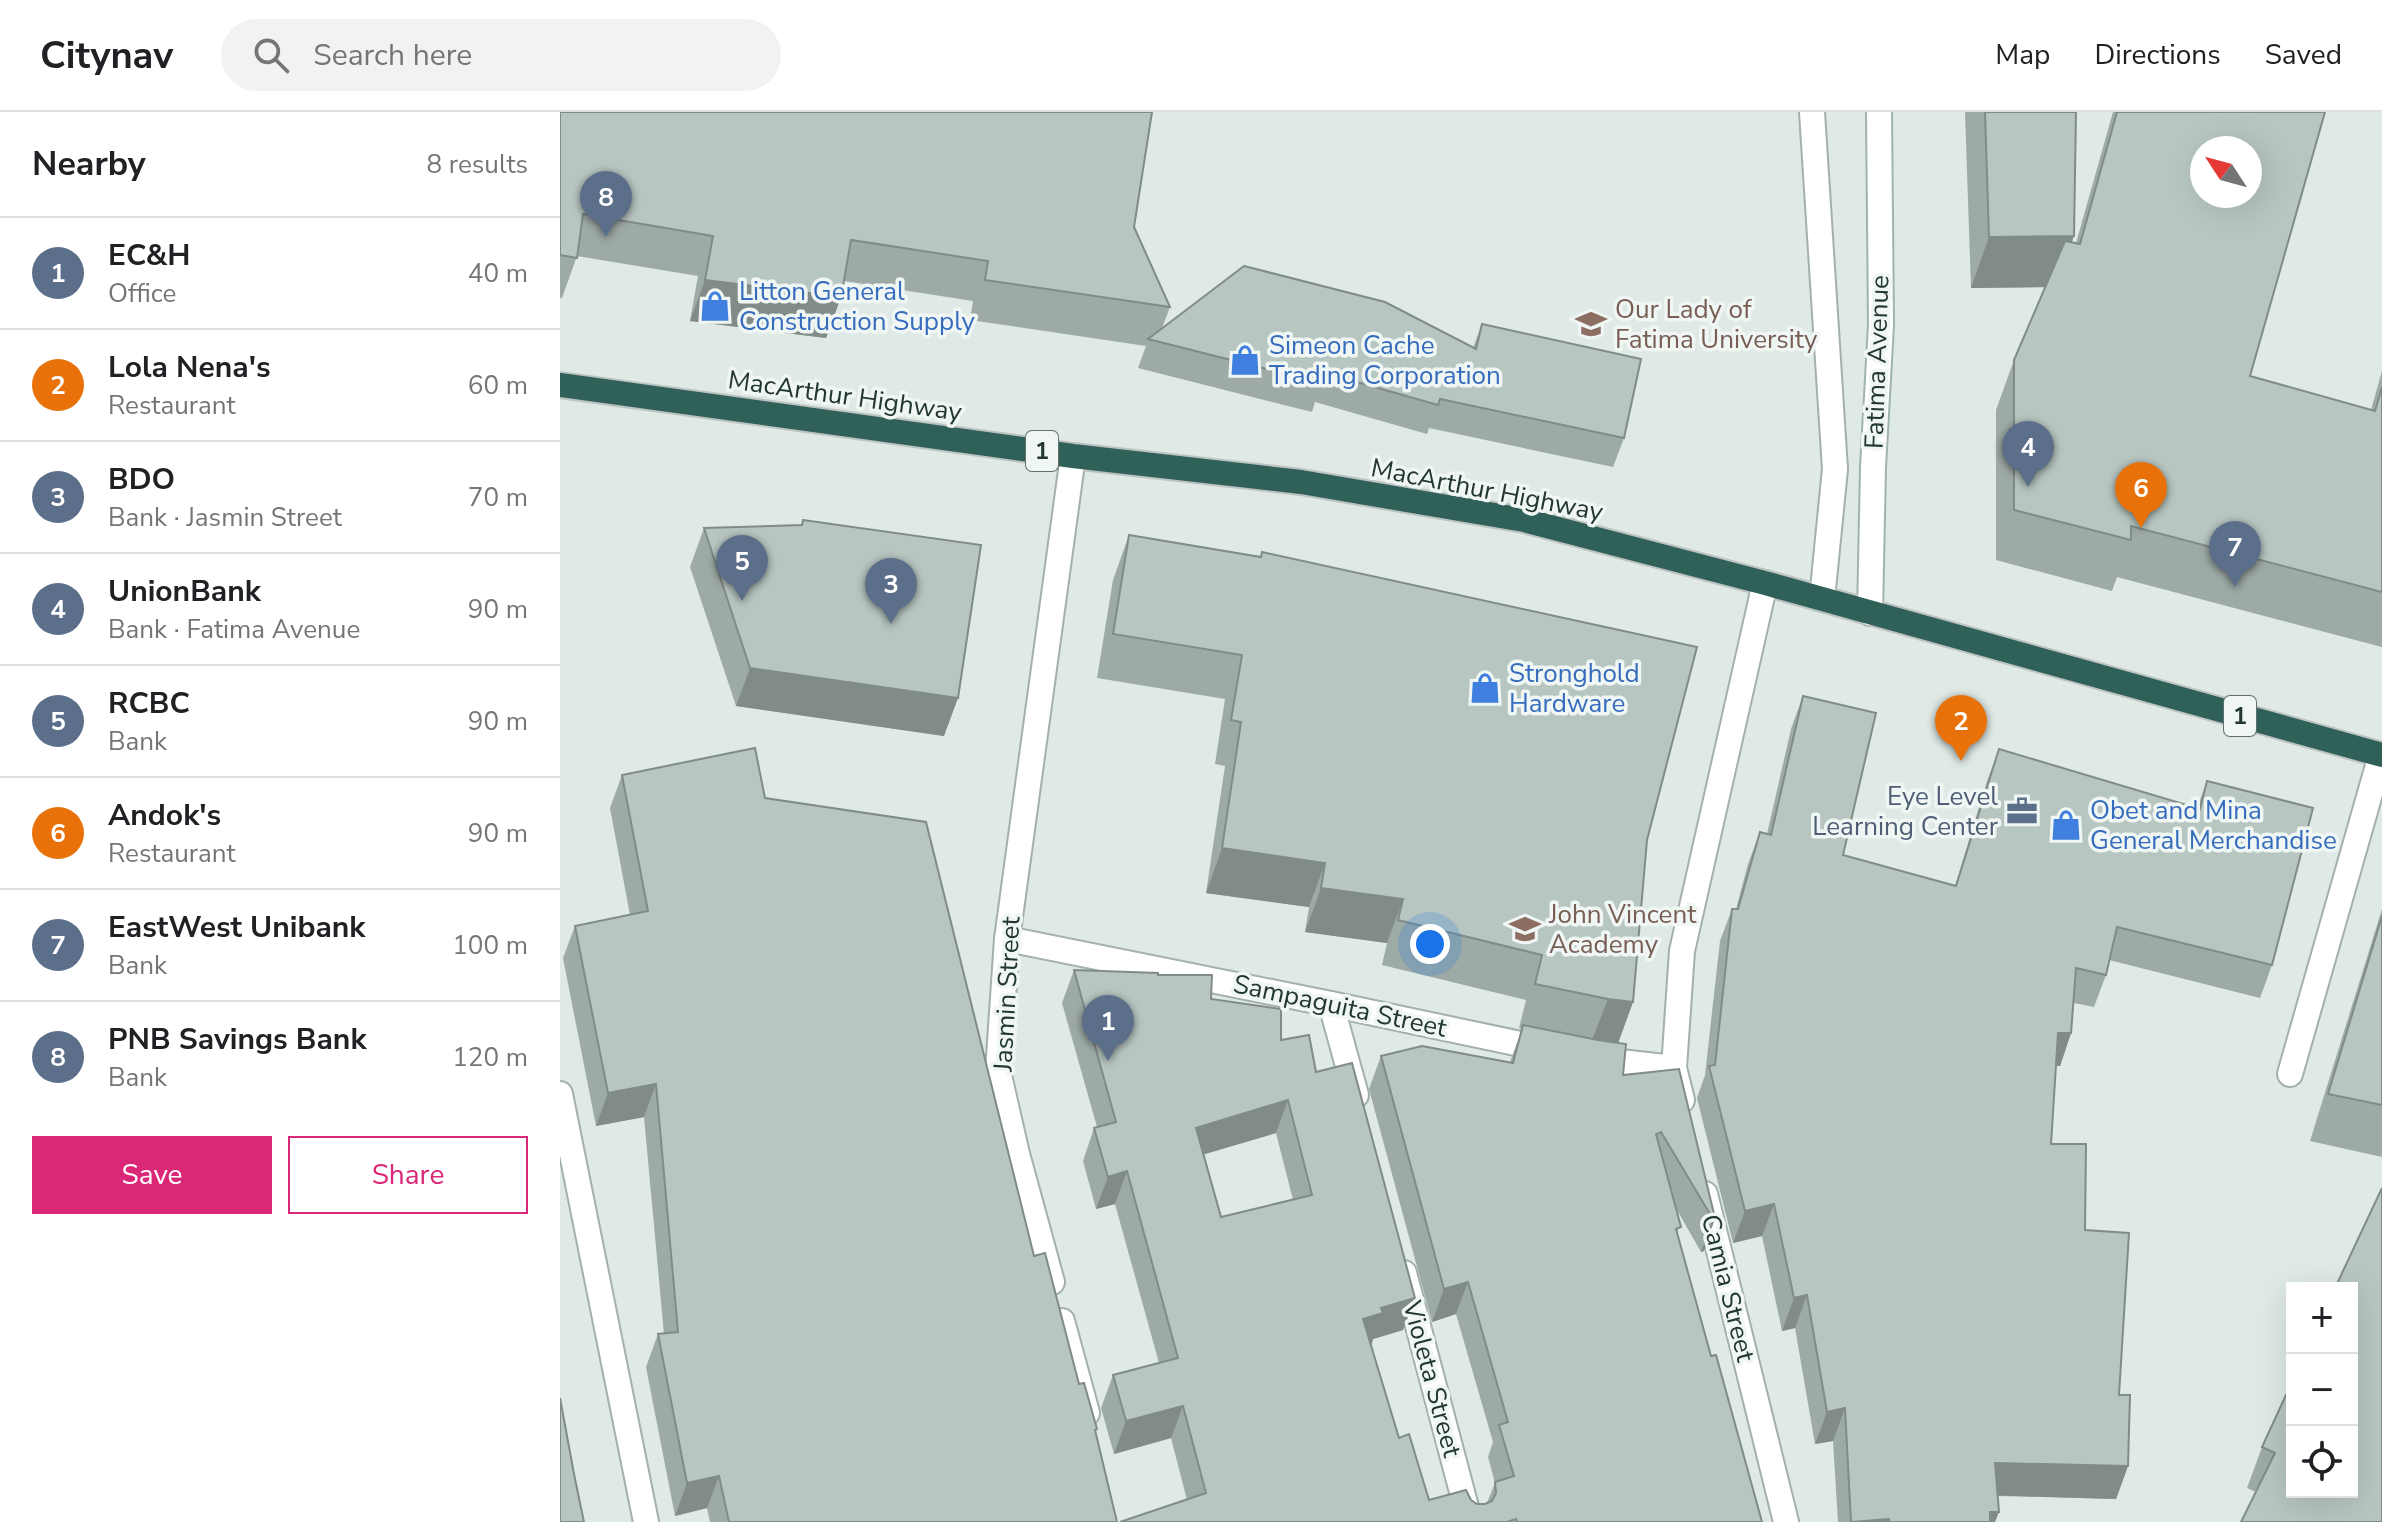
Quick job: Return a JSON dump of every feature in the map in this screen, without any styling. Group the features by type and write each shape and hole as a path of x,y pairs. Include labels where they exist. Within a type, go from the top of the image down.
{"highway":[{"name":"MacArthur Highway","path":"560,385 1073,456 1301,482 1524,520 1765,583 2381,755"}],"street":[{"path":"1812,112 1835,469 1822,599"},
{"name":"Fatima Avenue","path":"1870,613 1873,467 1881,325 1879,112"},
{"name":"Jasmin Street","path":"1073,456 1007,939 998,1071 1021,1170 1092,1430"},
{"path":"1689,1129 1674,1068 1682,951 1765,583"},
{"path":"2290,1074 2381,755"},
{"name":"Sampaguita Street","path":"1007,939 1589,1058 1674,1068"},
{"path":"1331,1004 1360,1110"},
{"path":"560,1094 568,1175 646,1522"},
{"name":"Camia Street","path":"1700,1174 1786,1522"},
{"name":"Violeta Street","path":"1397,1248 1470,1522"}],"building":[{"path":"560,112 1152,112 1134,227 1170,307 985,280 988,261 851,240 841,297 705,280 713,236 583,214 577,258 560,255"},
{"path":"1985,112 2076,112 2074,236 1989,237"},
{"path":"2117,112 2325,112 2250,376 2375,411 2382,387 2382,592 2131,526 2131,540 2014,510 2014,360 2065,241 2080,244"},
{"path":"1244,266 1385,302 1476,349 1482,324 1641,359 1624,438 1440,399 1438,405 1325,373 1322,383 1148,339"},
{"path":"803,520 981,545 958,698 750,668 704,528 802,525"},
{"path":"1129,535 1261,557 1262,552 1697,647 1647,840 1633,1002 1535,984 1542,955 1398,920 1403,899 1321,888 1325,863 1222,848 1241,722 1231,720 1242,655 1113,634"},
{"path":"1803,696 1876,713 1843,855 1956,886 1999,749 2200,809 2207,781 2313,808 2272,965 2117,927 2106,975 2076,968 2071,1033 2058,1033 2051,1144 2086,1144 2085,1230 2129,1233 2119,1395 2130,1395 2128,1466 1995,1463 1999,1512 1990,1512 1990,1522 1889,1522 1889,1519 1851,1522 1845,1408 1827,1412 1807,1295 1794,1298 1774,1204 1745,1211 1709,1066 1715,1065 1732,909 1738,909 1760,832 1771,835"},
{"path":"755,748 765,798 926,822 1034,1256 1045,1253 1079,1384 1084,1383 1097,1429 1117,1522 729,1522 719,1476 687,1483 658,1334 678,1332 656,1084 608,1093 575,926 648,911 622,775"},
{"path":"2382,916 2382,1105 2328,1094"},
{"path":"1074,970 1212,975 1211,999 1281,1009 1281,1040 1309,1035 1316,1072 1352,1063 1415,1298 1381,1308 1383,1313 1363,1319 1399,1438 1409,1434 1429,1500 1466,1490 1471,1500 1485,1504 1492,1501 1496,1493 1495,1482 1514,1476 1499,1425 1508,1422 1468,1282 1444,1289 1381,1056 1422,1046 1513,1063 1523,1025 1626,1044 1623,1075 1679,1069 1715,1218 1661,1132 1656,1134 1681,1227 1676,1229 1711,1356 1716,1355 1762,1522 1517,1522 1516,1519 1507,1522 1120,1522 1206,1493 1183,1406 1126,1421 1113,1375 1178,1358 1127,1171 1108,1177 1094,1128 1116,1122","holes":["1288,1100 1312,1195 1221,1217 1196,1128"]},
{"path":"2382,1188 2382,1522 2241,1522 2275,1453 2262,1447 2286,1395 2286,1498 2358,1498 2358,1282 2338,1282"},
{"path":"560,1398 574,1474 584,1522 560,1522"}],"place":[{"name":"PNB Savings Bank","path":"606,237"},
{"name":"Litton General Construction Supply","path":"715,306"},
{"name":"Our Lady of Fatima University","path":"1591,324"},
{"name":"Simeon Cache Trading Corporation","path":"1245,360"},
{"name":"UnionBank","path":"2028,487"},
{"name":"Andok's","path":"2141,528"},
{"name":"EastWest Unibank","path":"2235,587"},
{"name":"RCBC","path":"742,601"},
{"name":"BDO","path":"891,624"},
{"name":"Stronghold Hardware","path":"1485,688"},
{"name":"Lola Nena's","path":"1961,761"},
{"name":"Eye Level Learning Center","path":"2022,811"},
{"name":"Obet and Mina General Merchandise","path":"2066,825"},
{"name":"John Vincent Academy","path":"1525,929"},
{"name":"EC&H","path":"1108,1061"}]}
